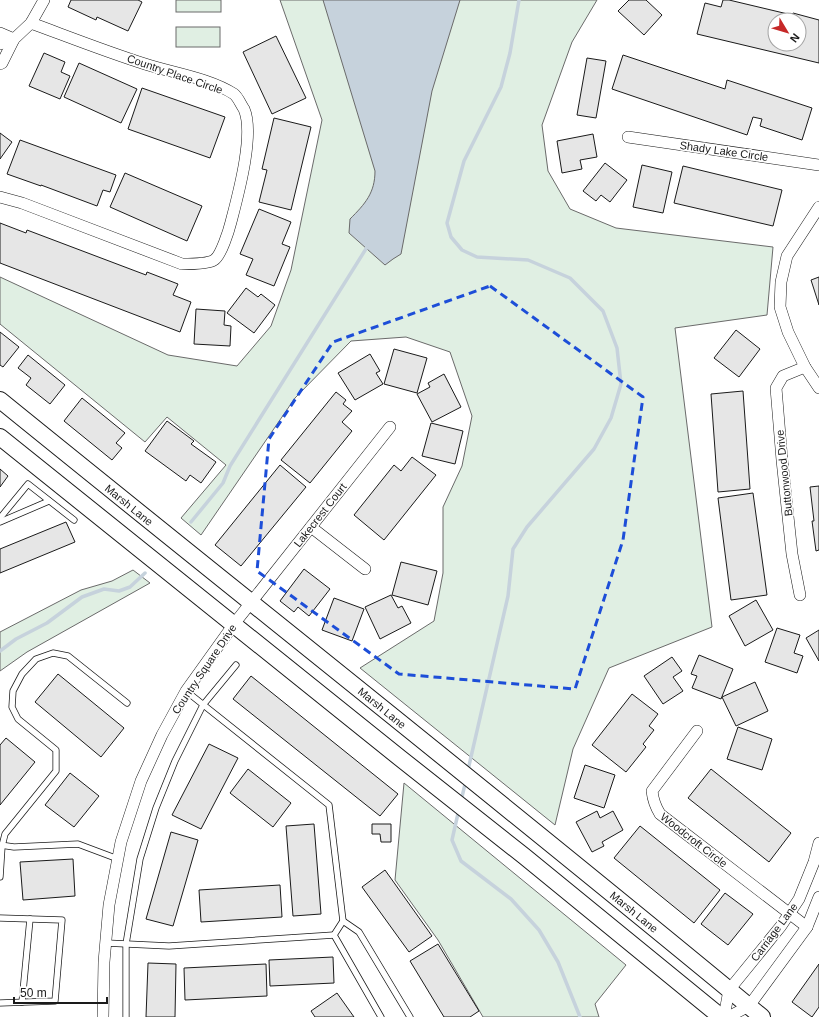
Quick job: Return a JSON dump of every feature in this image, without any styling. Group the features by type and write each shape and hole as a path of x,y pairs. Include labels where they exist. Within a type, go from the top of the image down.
{"main road":[{"name":"Marsh Lane","path":"0,400 536,832 762,1017"},
{"path":"0,437 723,1017"}],"street":[{"path":"0,64 2,63 14,39 31,23 44,0"},
{"name":"Country Place Circle","path":"0,197 22,203 182,264 193,265 214,260 220,253 228,234 246,148 248,128 244,110 235,95 212,84 144,64 31,23"},
{"path":"0,33 14,39"},
{"path":"0,44 14,39"},
{"name":"Shady Lake Circle","path":"628,137 819,165"},
{"path":"819,207 787,256 781,282 780,307 788,332 805,367 819,388"},
{"name":"Buttonwood Drive","path":"800,595 792,554 776,388 783,376 805,367"},
{"name":"Lakecrest Court","path":"250,603 390,427"},
{"path":"311,527 365,569"},
{"name":"Country Square Drive","path":"103,1017 109,905 121,842 141,781 171,717 186,691 250,603"},
{"name":"Woodcroft Circle","path":"697,731 652,791 656,809 660,814 807,927"},
{"name":"Carriage Lane","path":"723,1017 729,990 781,926 799,899 811,870 819,843"},
{"name":"Carriage Lane","path":"728,1017 749,1006 807,927 819,897"}],"lane":[{"path":"0,518 28,484 74,520"},
{"path":"0,522 49,501"},
{"path":"0,877 1,846 5,834 56,771 56,750 18,719 12,707 13,691 22,674 36,659 53,653 68,656 126,703"},
{"path":"126,1017 126,944 140,859 156,808 175,761 203,705 236,665"},
{"path":"186,691 329,805 343,921 334,935"},
{"path":"1,846 14,847 78,844 118,859"},
{"path":"0,918 62,920 55,1001 0,1003"},
{"path":"22,1002 30,919"},
{"path":"343,921 359,932 410,1017"},
{"path":"106,943 169,946 334,935"},
{"path":"334,935 381,1017"}],"highlighted area":[{"path":"490,286 643,397 623,540 575,689 399,674 257,571 269,439 333,342"}],"green space":[{"path":"176,0 221,0 221,12 176,12"},
{"path":"280,0 597,0 572,42 542,125 548,171 570,209 616,228 773,247 767,315 675,328 712,627 609,668 573,749 555,825 360,668 434,621 443,573 443,507 462,466 472,416 450,352 406,337 351,341 295,398 201,535 181,518 226,465 167,417 145,442 0,324 0,277 168,355 237,366 271,326 291,270 322,120"},
{"path":"176,27 220,27 220,47 176,47"},
{"path":"133,570 150,583 27,652 0,671 0,632 81,590 112,581"},
{"path":"404,783 626,965 595,1004 599,1017 483,1017 438,940 395,880"}],"shaded area":[{"path":"323,0 460,0 432,91 401,254 385,265 349,233 350,219 368,198 375,179 375,171"}],"building":[{"path":"71,0 138,0 142,2 128,31 97,17 96,20 68,7"},
{"path":"629,0 646,0 662,15 644,35 618,11"},
{"path":"723,0 729,0 779,12 767,12 767,51 697,34 705,3 721,7"},
{"path":"807,17 819,20 819,63 773,52 807,52"},
{"path":"276,36 306,98 272,114 243,52"},
{"path":"44,53 65,62 61,72 70,76 60,99 29,86"},
{"path":"623,55 725,89 727,80 812,108 802,140 760,126 762,119 753,117 747,135 612,89"},
{"path":"587,58 606,61 596,118 577,115"},
{"path":"79,63 137,89 121,123 64,97"},
{"path":"142,88 225,117 210,158 128,129"},
{"path":"274,118 311,127 291,210 259,202 267,170 262,169"},
{"path":"0,133 12,142 0,159"},
{"path":"593,134 597,157 580,160 582,169 562,173 557,141"},
{"path":"20,140 116,175 110,192 103,190 97,206 7,174"},
{"path":"605,163 627,180 610,202 601,195 596,201 583,191"},
{"path":"642,165 672,172 663,213 633,207"},
{"path":"683,166 782,190 773,226 674,203"},
{"path":"125,173 202,206 187,241 110,207"},
{"path":"259,209 291,222 282,244 290,247 274,286 246,275 253,259 240,254"},
{"path":"0,223 26,233 27,230 146,275 147,272 178,284 173,295 191,302 180,332 0,263"},
{"path":"819,277 819,305 811,280"},
{"path":"246,288 258,297 261,294 275,305 254,333 227,313"},
{"path":"196,309 225,311 224,325 231,326 230,346 194,344"},
{"path":"736,330 760,349 739,377 714,358"},
{"path":"0,332 19,347 3,367 0,365"},
{"path":"394,349 427,358 417,393 384,384"},
{"path":"370,354 380,371 376,373 383,384 355,400 338,373"},
{"path":"28,355 65,385 50,404 26,385 31,378 18,368"},
{"path":"444,374 461,407 432,422 417,394 430,387 428,383"},
{"path":"743,391 750,489 718,492 711,394"},
{"path":"336,392 346,400 343,404 352,411 342,422 352,431 310,483 281,460"},
{"path":"82,398 125,433 116,443 122,448 112,460 64,421"},
{"path":"167,421 194,441 191,444 216,462 201,483 190,475 186,481 145,451"},
{"path":"431,423 463,431 455,464 422,456"},
{"path":"412,457 436,475 384,540 354,515 394,465 401,471"},
{"path":"280,465 306,487 241,566 215,545"},
{"path":"0,469 8,476 0,487"},
{"path":"819,486 819,550 816,551 810,487"},
{"path":"753,493 767,595 731,600 718,498"},
{"path":"66,522 75,542 0,573 0,549"},
{"path":"401,562 437,571 428,605 392,595"},
{"path":"304,569 330,589 309,616 298,607 294,612 280,601"},
{"path":"391,595 398,608 402,606 411,623 380,639 365,607"},
{"path":"334,598 364,609 352,641 322,630"},
{"path":"756,600 773,630 745,646 729,616"},
{"path":"777,628 800,635 794,653 803,656 797,673 765,662"},
{"path":"819,630 819,661 806,638"},
{"path":"699,655 733,669 721,699 692,688 697,676 691,674"},
{"path":"672,657 682,671 673,677 683,691 663,704 644,676"},
{"path":"58,674 124,728 101,757 35,702"},
{"path":"251,676 398,794 380,816 233,699"},
{"path":"755,682 768,711 736,726 722,697"},
{"path":"632,694 658,714 649,726 654,730 643,744 646,747 626,772 592,745"},
{"path":"738,727 772,739 762,770 727,759"},
{"path":"6,738 35,762 0,805 0,745"},
{"path":"209,744 238,758 201,829 172,815"},
{"path":"585,765 615,775 604,808 574,798"},
{"path":"248,769 291,803 273,827 230,793"},
{"path":"711,769 791,833 769,862 688,798"},
{"path":"70,773 99,796 74,827 45,805"},
{"path":"597,811 600,818 613,811 623,830 602,842 604,846 592,852 576,822"},
{"path":"314,824 321,914 293,916 286,826"},
{"path":"372,824 391,824 391,842 381,842 380,834 372,834"},
{"path":"640,826 720,890 694,923 614,858"},
{"path":"171,832 198,840 173,926 146,919"},
{"path":"73,859 75,896 23,900 20,862"},
{"path":"385,870 432,936 409,952 362,887"},
{"path":"280,885 282,917 201,922 199,890"},
{"path":"725,893 753,914 728,945 701,924"},
{"path":"438,944 479,1011 470,1017 444,1017 410,961"},
{"path":"333,957 334,983 270,986 269,960"},
{"path":"148,963 176,964 175,1017 146,1017"},
{"path":"266,964 267,996 185,1000 184,968"},
{"path":"819,964 819,1007 812,1017 792,1002"},
{"path":"337,993 354,1017 315,1017 311,1011"}],"waterway":[{"path":"468,770 508,596 513,549 527,527 594,449 611,418 621,384 617,348 603,311 570,278 528,260 477,257 462,250 451,237 447,223 464,161 501,87 510,53 519,0"},
{"path":"191,522 223,483 230,466 369,244"},
{"path":"0,651 16,639 47,623 82,597 104,589 119,591 130,587 145,573"},
{"path":"461,801 466,780"},
{"path":"459,809 452,840 461,861 511,899 539,930 558,962 580,1017"}]}
